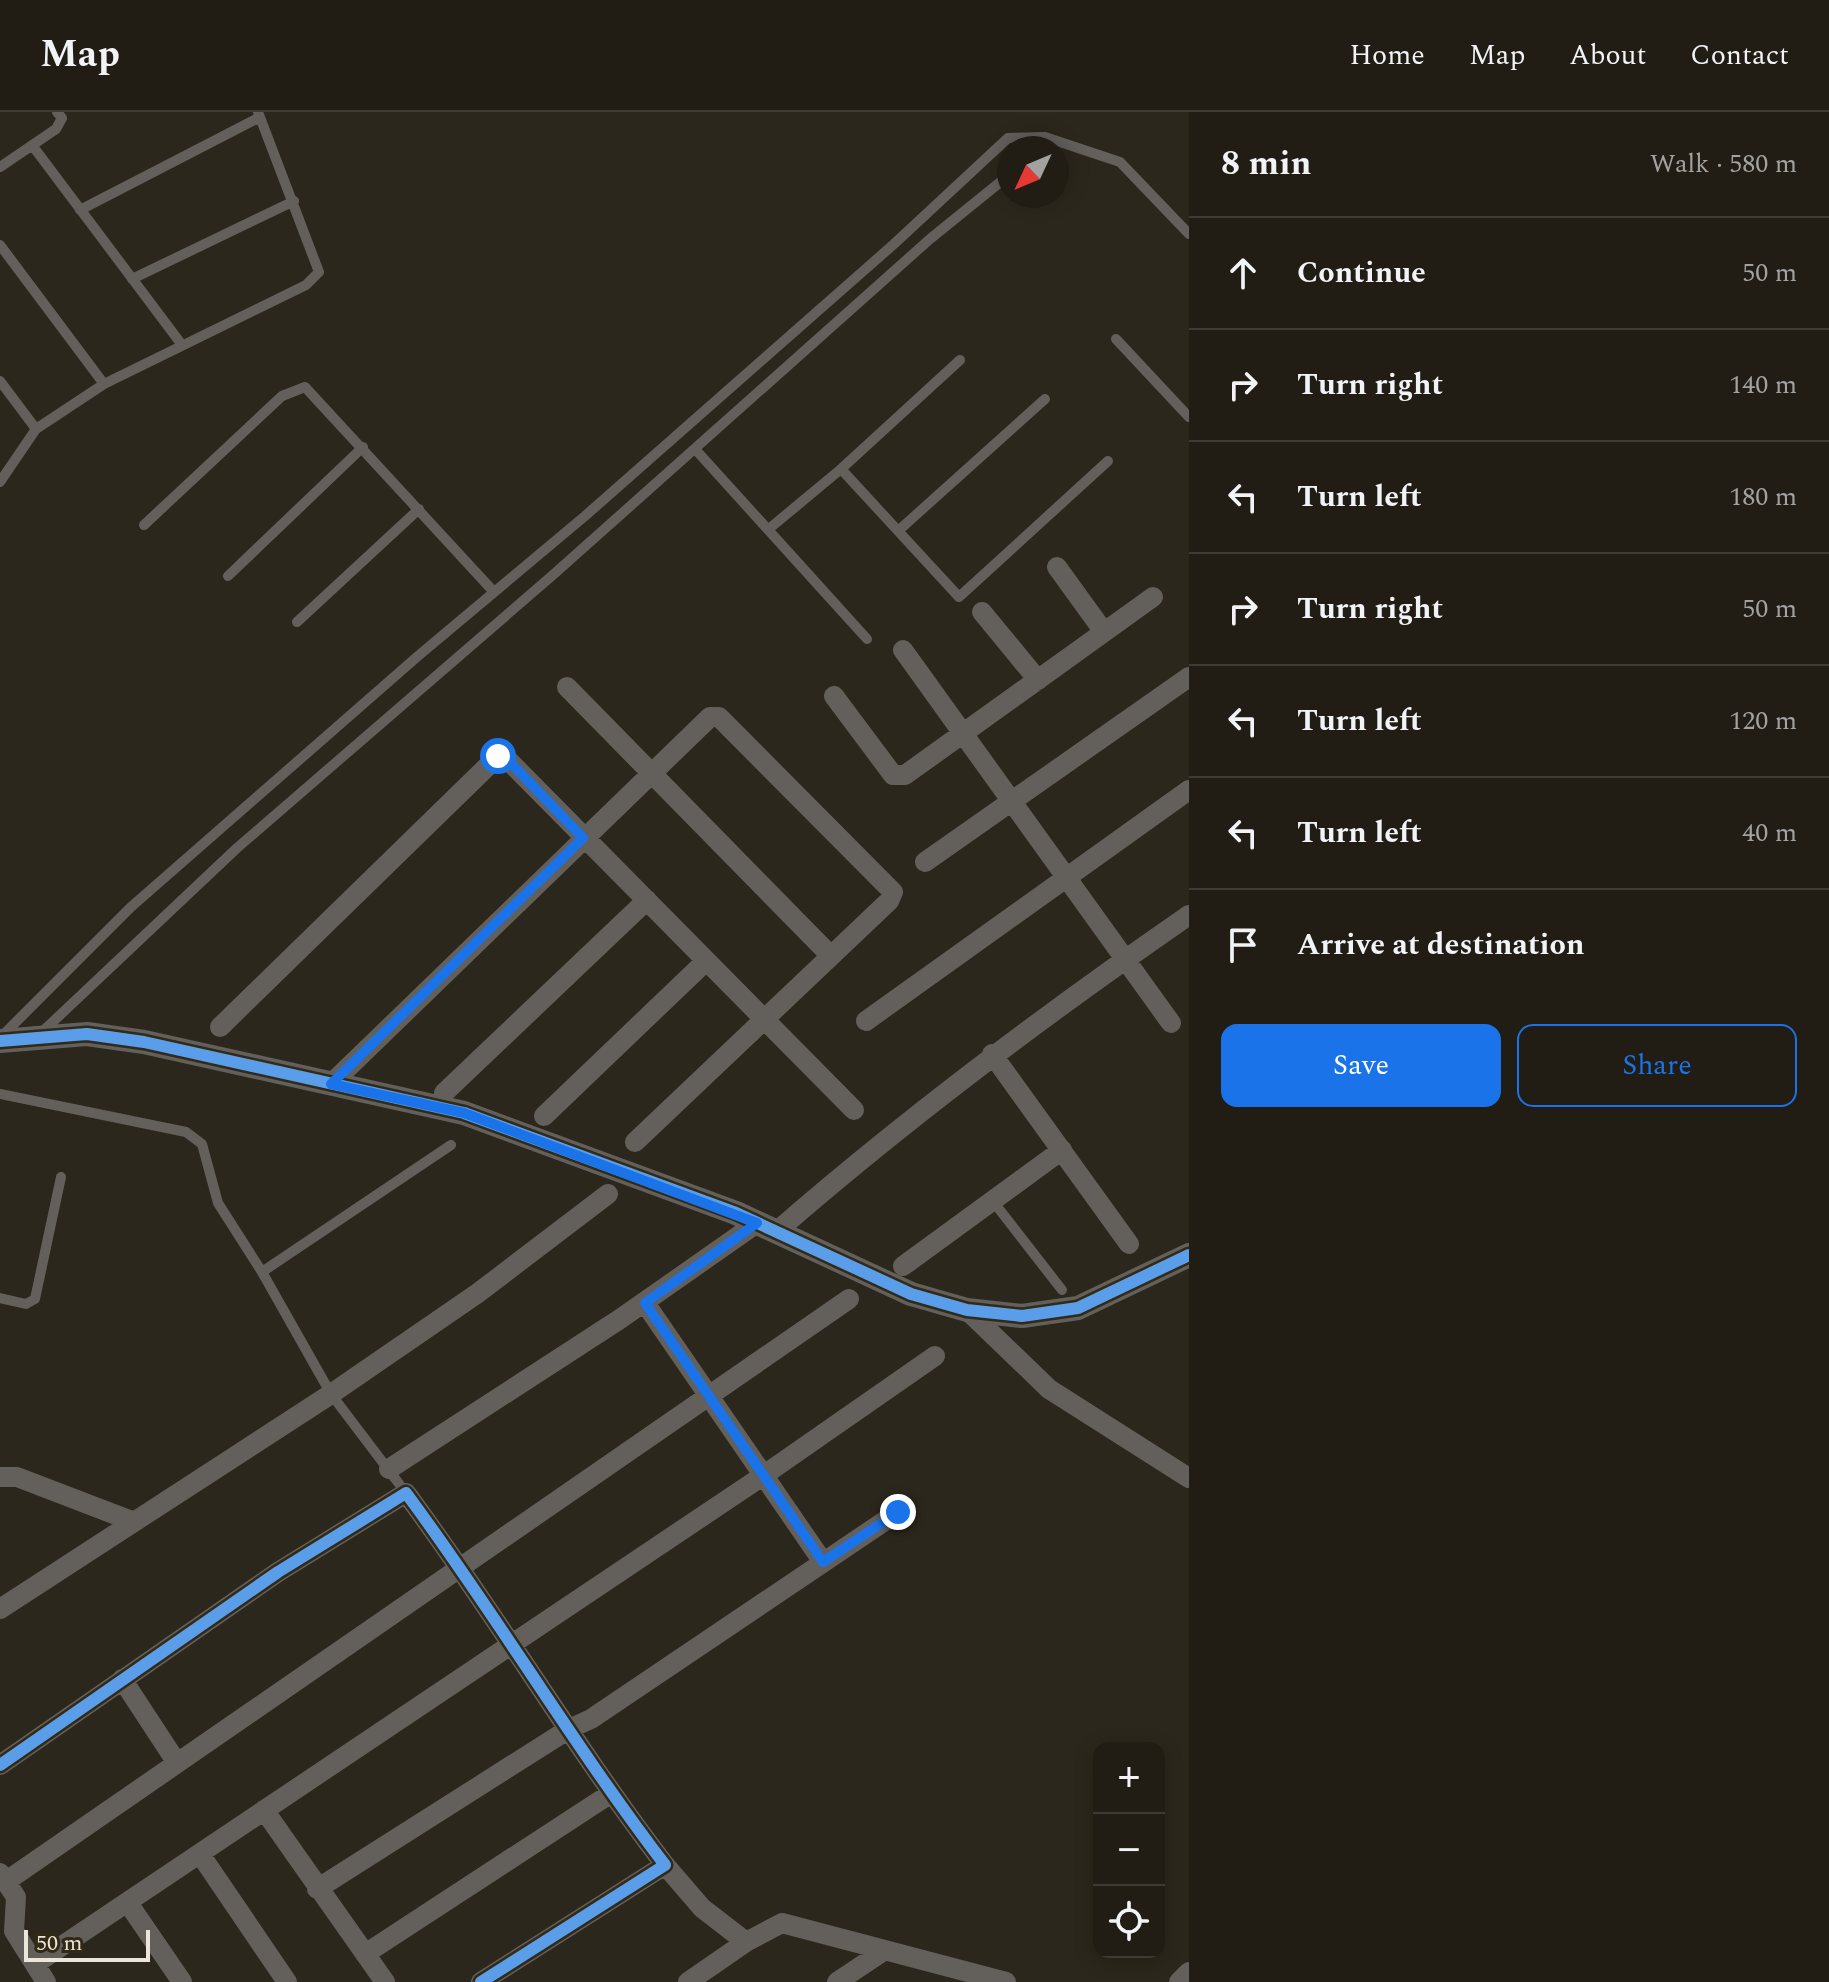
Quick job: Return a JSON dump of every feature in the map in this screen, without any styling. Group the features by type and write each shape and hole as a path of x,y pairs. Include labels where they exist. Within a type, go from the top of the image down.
{"street":[{"path":"1057,567 1104,632"},
{"path":"834,696 893,775 905,775 1153,597"},
{"path":"982,612 1038,680"},
{"path":"903,650 964,732 1066,881 1171,1023"},
{"path":"925,862 1189,677"},
{"path":"567,687 831,956"},
{"path":"331,1084 650,772 710,717 719,717 893,892 889,901 635,1142"},
{"path":"220,1027 498,756 507,759 854,1110"},
{"path":"866,1021 1066,881 1189,790"},
{"path":"444,1093 647,900"},
{"path":"389,1469 767,1227 992,1054 1189,915"},
{"path":"544,1116 706,961"},
{"path":"0,1039 87,1034 144,1042 464,1113 767,1227 911,1294 967,1310 1022,1316 1078,1308 1189,1255"},
{"path":"992,1054 1129,1244"},
{"path":"903,1266 1062,1150"},
{"path":"0,1609 331,1394 478,1293 608,1194"},
{"path":"46,1982 35,1964 7,1935 16,1897 4,1877 177,1763 849,1299"},
{"path":"645,1303 823,1562"},
{"path":"967,1310 1049,1389 1189,1478"},
{"path":"35,1964 764,1475 935,1356"},
{"path":"0,1477 17,1477 132,1521"},
{"path":"0,1765 278,1572 406,1493 460,1566 610,1794 702,1908 746,1942"},
{"path":"317,1889 569,1729 591,1719 898,1512"},
{"path":"122,1679 177,1763"},
{"path":"365,1954 610,1794"},
{"path":"264,1810 365,1954 379,1980"},
{"path":"200,1854 287,1982"},
{"path":"481,1982 665,1865"},
{"path":"128,1903 182,1982"},
{"path":"688,1982 746,1942 782,1923 994,1980"},
{"path":"837,1982 882,1952"},
{"path":"1179,1982 1189,1972"}],"lane":[{"path":"0,167 56,129 62,118 57,112"},
{"path":"0,482 36,429 104,384 306,285 319,272 259,114 80,210"},
{"path":"32,145 182,345"},
{"path":"1069,145 1120,162 1189,234"},
{"path":"0,1039 131,907 894,244 997,148"},
{"path":"35,1038 237,848 695,449 930,239 997,185"},
{"path":"132,279 294,201"},
{"path":"0,245 104,384"},
{"path":"1116,339 1189,417"},
{"path":"770,528 841,469 960,360"},
{"path":"0,381 36,429"},
{"path":"144,525 295,388 305,387 314,393 494,592"},
{"path":"898,531 1045,399"},
{"path":"228,576 363,447"},
{"path":"695,449 770,528 867,639"},
{"path":"841,469 959,597 1108,461"},
{"path":"297,622 419,509"},
{"path":"0,1094 186,1132 202,1144 218,1203 262,1272 331,1394 406,1493"},
{"path":"262,1272 451,1145"},
{"path":"0,1298 26,1304 35,1299 61,1177"},
{"path":"992,1200 1062,1290"}],"cycle path":[{"path":"0,1041 87,1034 144,1042 464,1113 736,1213 911,1294 967,1310 1022,1316 1078,1308 1189,1255"},
{"path":"0,1765 278,1572 406,1493 472,1585 598,1773 665,1865 481,1982"}],"route":[{"path":"498,756 507,759 583,838 331,1084 464,1113 757,1223 645,1303 823,1562 898,1512"}]}
